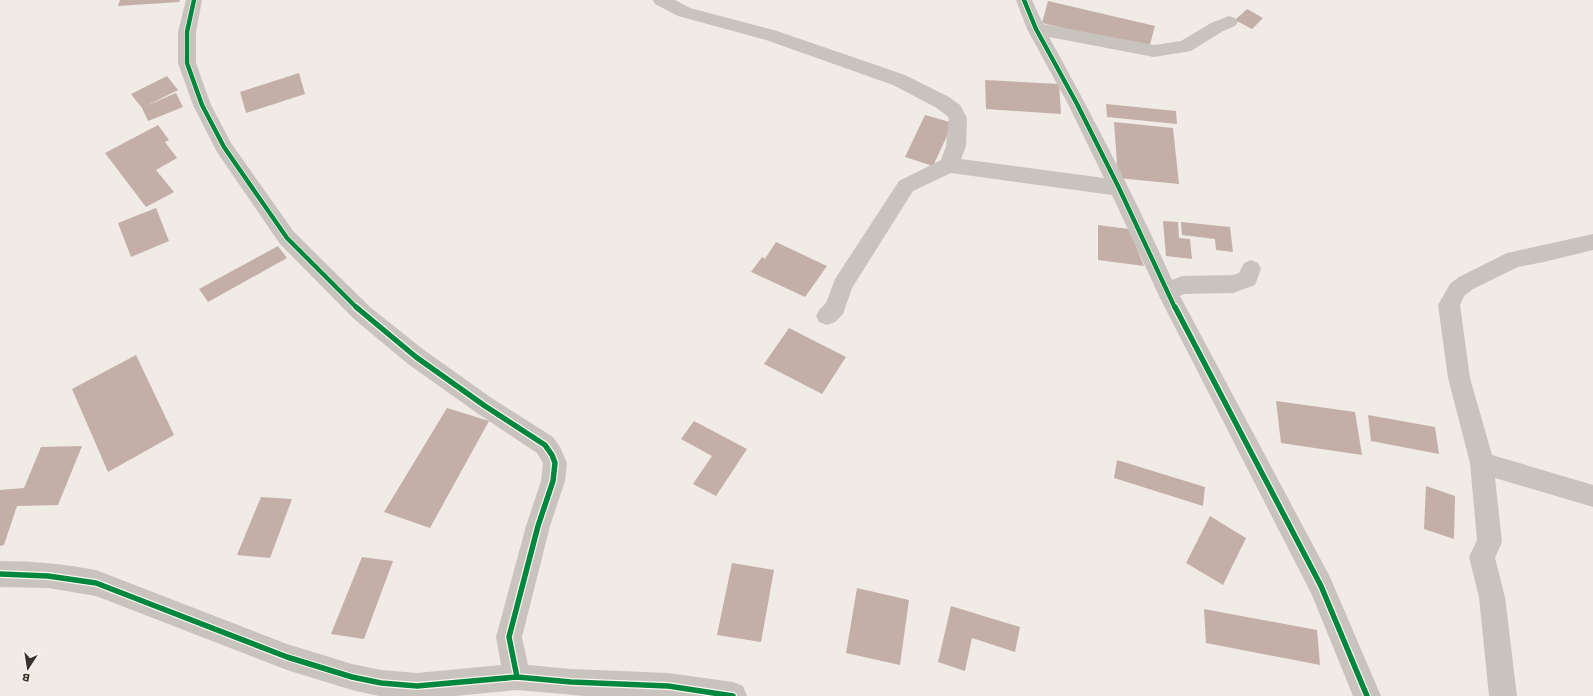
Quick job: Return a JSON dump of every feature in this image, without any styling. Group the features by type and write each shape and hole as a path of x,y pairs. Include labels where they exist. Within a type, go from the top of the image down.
{"street":[{"path":"194,0 187,32 187,64 202,105 224,146 287,238 362,313 416,357 485,406 536,438 545,445 552,455 555,463 554,481 538,526 509,637 517,677"},
{"path":"661,0 684,12 770,35 899,80 942,102 953,110 958,118 956,146 949,165"},
{"path":"1024,0 1036,29 1077,104 1143,237 1167,292 1321,586 1367,696"},
{"path":"1036,29 1154,51 1185,47 1217,27 1229,22"},
{"path":"827,316 834,308 842,285 906,186 949,165 1119,188"},
{"path":"1503,696 1492,596 1482,557 1490,542 1482,463 1460,378 1449,305 1453,295 1466,282 1514,259 1544,254 1593,242"},
{"path":"1167,292 1182,284 1233,284 1248,279 1251,269"},
{"path":"1482,463 1593,496"},
{"path":"0,574 27,573 68,577 96,583 287,657 352,677 363,688 417,686 517,677 571,682 628,690 668,686 733,696"}],"building":[{"path":"120,0 180,0 179,2 118,6"},
{"path":"1048,1 1155,26 1149,48 1042,23"},
{"path":"1247,9 1263,18 1252,29 1235,20"},
{"path":"299,73 305,94 246,113 240,92"},
{"path":"167,76 178,90 146,106 176,93 183,107 148,121 142,108 131,94"},
{"path":"985,80 1059,84 1061,114 986,109"},
{"path":"1106,104 1176,111 1177,124 1107,117"},
{"path":"925,115 953,123 933,166 905,157"},
{"path":"1114,122 1173,128 1179,184 1118,178"},
{"path":"158,125 169,140 165,142 177,158 156,170 174,192 146,207 105,153"},
{"path":"156,208 169,241 131,257 118,223"},
{"path":"1163,221 1178,222 1179,238 1190,239 1192,259 1166,256"},
{"path":"1181,222 1230,227 1233,252 1216,250 1215,239 1182,235"},
{"path":"1098,225 1129,229 1144,266 1098,260"},
{"path":"776,242 827,266 805,297 751,272 762,257 765,259"},
{"path":"278,246 287,258 208,302 199,289"},
{"path":"789,328 846,357 822,394 764,364"},
{"path":"136,355 174,435 108,472 72,389"},
{"path":"1276,401 1355,412 1362,455 1281,443"},
{"path":"447,408 489,421 430,528 384,512"},
{"path":"1368,415 1435,427 1439,454 1371,441"},
{"path":"694,421 747,449 716,496 693,484 712,456 681,439"},
{"path":"82,446 58,505 17,506 4,545 0,546 0,490 24,488 41,447"},
{"path":"1117,460 1205,487 1203,506 1114,478"},
{"path":"1426,486 1455,496 1454,539 1424,529"},
{"path":"261,497 292,499 270,558 237,555"},
{"path":"1210,516 1246,538 1223,585 1186,563"},
{"path":"362,557 393,561 364,639 331,634"},
{"path":"732,563 774,570 761,642 717,635"},
{"path":"857,588 909,600 900,665 846,653"},
{"path":"951,606 1020,627 1015,652 972,638 965,671 938,662"},
{"path":"1204,609 1317,630 1320,665 1206,643"}],"cycle path":[{"path":"194,0 187,32 187,63 202,105 224,147 287,238 362,313 416,357 485,406 545,445 552,455 555,463 553,481 538,526 509,637 517,677"},
{"path":"1024,0 1036,29 1077,104 1143,237 1167,292 1321,586 1367,696"},
{"path":"0,574 24,574 72,578 96,583 287,657 352,677 381,683 417,686 517,677 571,682 668,686 733,696"}]}
